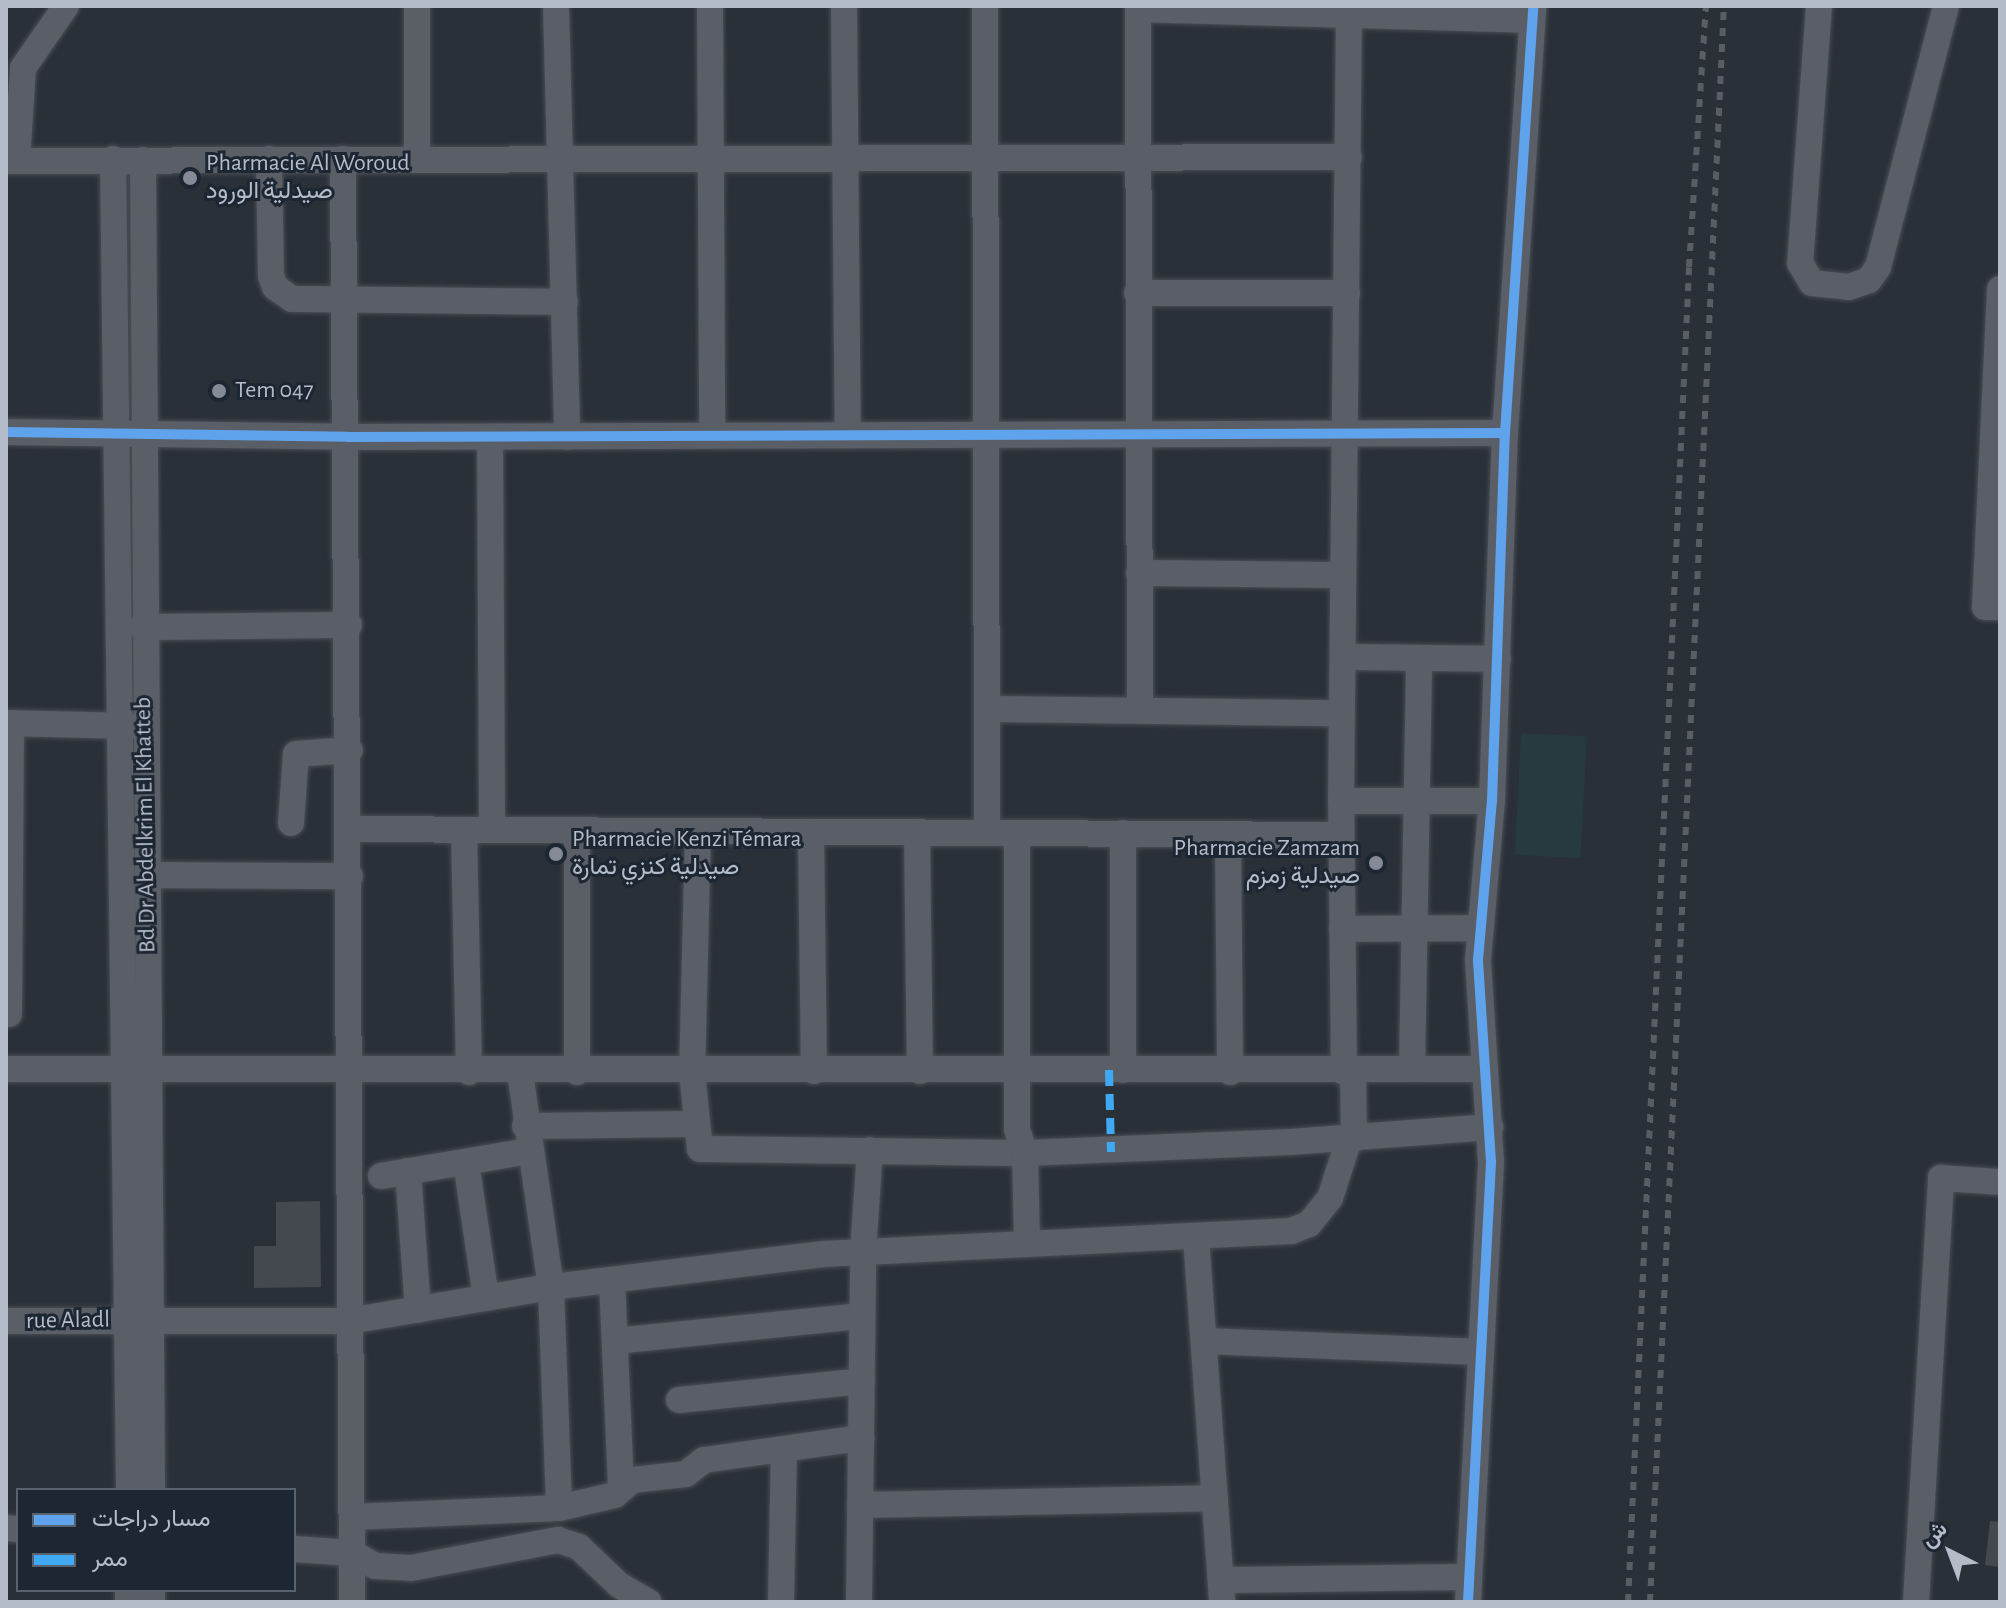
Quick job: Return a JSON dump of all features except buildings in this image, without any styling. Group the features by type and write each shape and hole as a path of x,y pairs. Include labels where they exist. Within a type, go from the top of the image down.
{"street":[{"path":"66,6 23,68 12,161 711,156 1349,157"},
{"path":"417,6 417,157"},
{"path":"556,6 567,437"},
{"path":"710,6 712,433"},
{"path":"844,6 848,433"},
{"path":"985,6 987,833"},
{"path":"1819,6 1800,263 1812,283 1849,287 1869,280 1878,267 1946,6"},
{"path":"1140,709 1135,157 1138,8 1533,13 1505,433 1492,801 1481,928 1483,1069 1490,1127 1469,1590 1221,1591 1196,1237"},
{"name":"rue Aladl","path":"6,1321 349,1321 551,1287 863,1252 1283,1232 1309,1224 1330,1198 1351,1139 1341,835 1348,11"},
{"path":"113,159 116,726 138,1069 141,1320 152,1488"},
{"path":"269,159 275,287 292,299 565,302"},
{"path":"343,159 350,750 352,1602"},
{"name":"Bd Dr Abdelkrim El Khatteb","path":"138,1069 147,875 142,627 143,160"},
{"path":"2000,289 1985,607 2000,607"},
{"path":"1137,293 1347,293"},
{"path":"6,432 143,431 348,437 567,437 712,433 985,436 1505,433"},
{"path":"490,437 492,830"},
{"path":"1139,573 1343,575"},
{"path":"142,627 349,625"},
{"path":"1344,657 1498,659"},
{"path":"1412,1069 1419,658"},
{"path":"989,709 1341,713"},
{"path":"9,1014 9,723 144,726"},
{"path":"291,823 296,754 350,750"},
{"path":"1341,801 1492,801"},
{"path":"350,829 1341,835"},
{"path":"464,830 469,1072"},
{"path":"577,831 577,1072"},
{"path":"698,831 692,1072 697,1143 710,1152 870,1150 1025,1153 1351,1139 1490,1127"},
{"path":"811,832 814,1071"},
{"path":"917,833 920,1071"},
{"path":"1017,833 1017,1129 1025,1153 1027,1244"},
{"path":"1123,833 1123,1070"},
{"path":"1228,834 1230,1072"},
{"path":"147,875 350,876"},
{"path":"1342,929 1412,932 1481,928"},
{"path":"6,1069 352,1073 1349,1072 1483,1069"},
{"path":"520,1072 527,1139 551,1287 559,1508"},
{"path":"381,1176 466,1162 527,1139 696,1124"},
{"path":"859,1602 863,1252 870,1150"},
{"path":"466,1162 486,1298"},
{"path":"408,1171 418,1310"},
{"path":"1916,1602 1941,1178 2000,1182"},
{"path":"612,1280 621,1487"},
{"path":"615,1341 862,1316"},
{"path":"129,1488 141,1320"},
{"path":"1205,1341 1481,1352"},
{"path":"679,1400 862,1381"},
{"path":"352,1517 559,1508 615,1495 632,1480 686,1474 704,1460 861,1438"},
{"path":"781,1602 784,1451"},
{"path":"860,1505 1215,1498"},
{"path":"296,1549 352,1553 375,1566 411,1568 558,1540 579,1547 619,1585 648,1602"}],"green space":[{"path":"1521,733 1587,736 1581,858 1515,855"}],"railway":[{"path":"1628,1602 1689,267 1706,6"},
{"path":"1650,1602 1724,6"}],"marked path":[{"path":"1109,1070 1111,1152"}],"cycle path":[{"path":"1468,1602 1491,1162 1478,960 1492,801 1505,433 1533,6"},
{"path":"6,432 348,437 1505,433"}],"place":[{"name":"Pharmacie Al Woroud صيدلية الورود","path":"190,178"},
{"name":"Tem 047","path":"219,391"},
{"name":"Pharmacie Kenzi Témara صيدلية كنزي تمارة","path":"556,854"},
{"name":"Pharmacie Zamzam صيدلية زمزم","path":"1376,863"}]}
